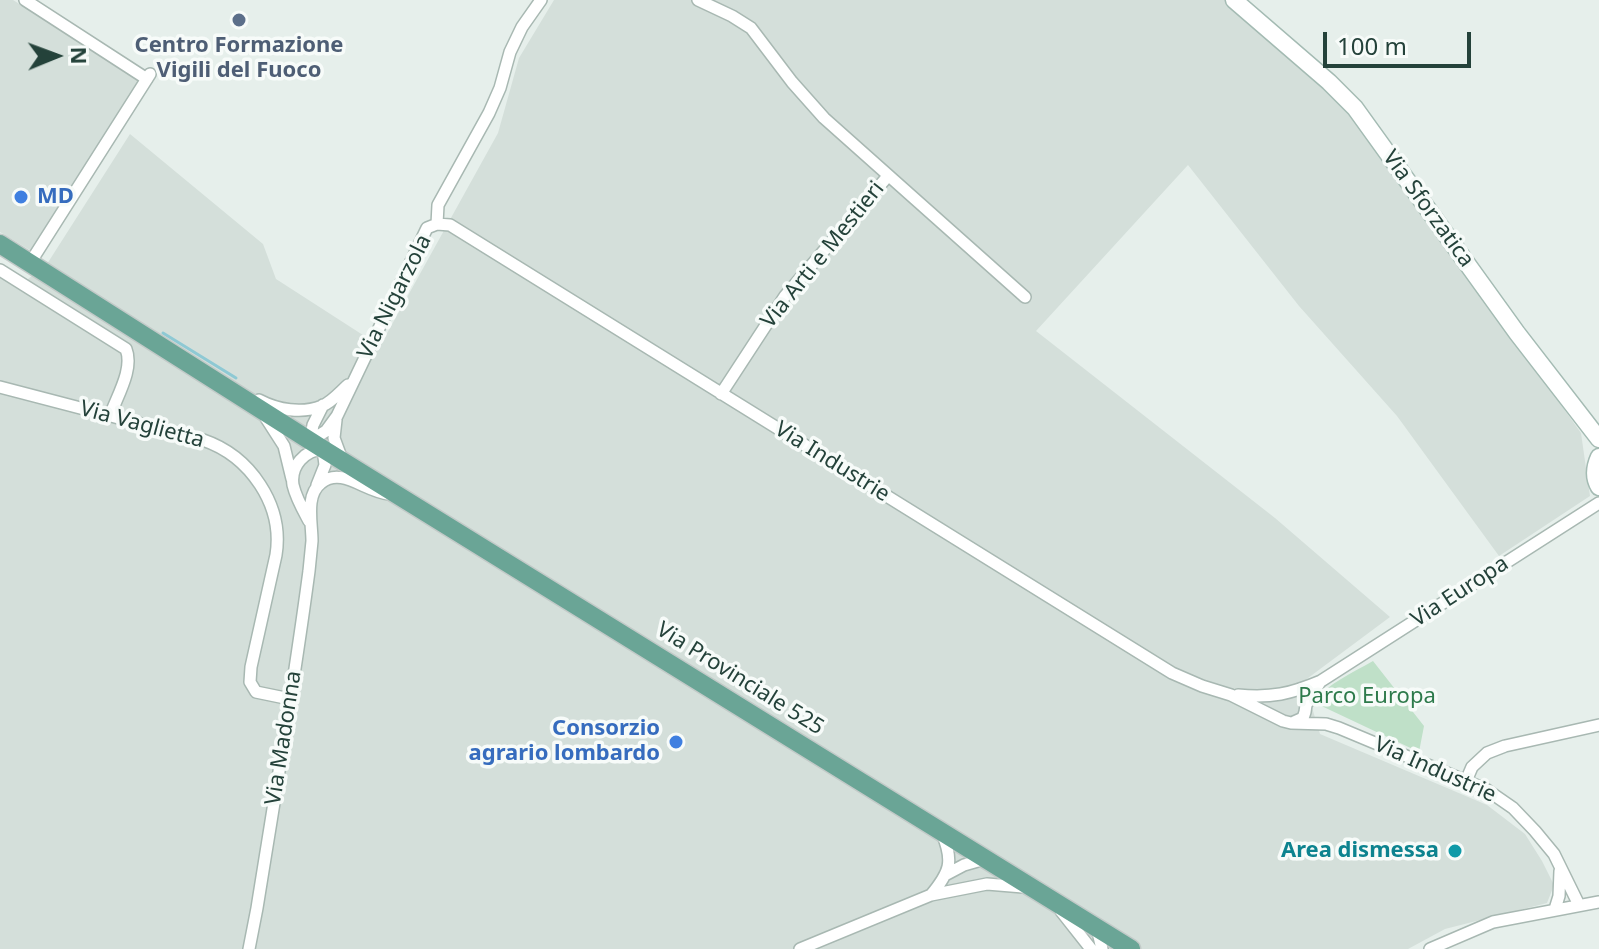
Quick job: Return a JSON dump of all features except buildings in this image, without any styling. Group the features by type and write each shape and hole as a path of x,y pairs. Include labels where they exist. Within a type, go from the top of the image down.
{"main road":[{"name":"Via Provinciale 525","path":"0,244 343,462 1131,949"}],"street":[{"path":"25,0 149,76 30,263"},
{"name":"Via Nigarzola","path":"317,445 337,416 427,228 437,224 438,205 489,113 522,27 541,0"},
{"name":"Via Arti e Mestieri","path":"698,0 751,28 816,110 888,176 785,296 721,394"},
{"name":"Via Sforzatica","path":"1234,0 1355,108 1517,333 1599,439"},
{"path":"888,176 1025,297"},
{"name":"Via Industrie","path":"437,224 450,225 1172,673 1231,695 1287,722 1326,724 1487,790 1513,808 1554,854 1579,905"},
{"path":"0,270 126,349 128,366 110,416"},
{"name":"Via Nigarzola","path":"323,405 352,382"},
{"name":"Via Vaglietta","path":"0,387 214,444 244,465 262,487 270,504 276,523 277,547 250,682 256,692 290,699"},
{"path":"230,389 285,410 323,405"},
{"name":"Via Madonna","path":"252,403 280,438 299,502 311,525"},
{"path":"292,481 305,454 317,445 313,425 323,405"},
{"name":"Via Nigarzola","path":"337,416 334,438 343,462"},
{"name":"Via Madonna","path":"249,949 262,883 310,562 311,506 325,465 317,445"},
{"path":"1599,457 1595,465 1599,487"},
{"path":"317,485 326,479 341,477 376,492 396,494"},
{"name":"Via Europa","path":"1289,693 1321,681 1599,503"},
{"name":"Via Europa","path":"1306,706 1321,681"},
{"path":"1289,693 1280,697 1276,706 1276,712 1287,722 1303,718 1306,706"},
{"name":"Via Industrie","path":"1231,695 1261,697 1289,693 1302,698 1306,706 1326,724"},
{"path":"1466,781 1472,767 1487,753 1505,746 1599,725"},
{"path":"942,832 950,856 947,874"},
{"path":"931,895 947,874 985,859"},
{"path":"965,888 975,881 985,859"},
{"path":"1555,909 1560,871"},
{"path":"800,949 931,895 998,884 1032,888"},
{"path":"1053,901 1091,949"},
{"path":"1430,949 1493,922 1599,902"},
{"path":"1097,928 1102,949"}],"shaded area":[{"path":"0,0 13,0 143,81 33,252 0,232"},
{"path":"554,0 1225,0 1341,96 1581,433 1590,496 1499,556 1397,416 1299,306 1188,165 1036,331 1275,518 1390,617 1304,681 1320,734 1487,805 1525,834 1542,861 1554,885 1547,903 1445,929 1408,949 0,949 0,268 23,283 47,264 130,134 263,244 276,279 380,346 498,133 519,58"}],"green space":[{"name":"Parco Europa","path":"1373,661 1424,726 1419,752 1313,702 1333,684"}],"waterway":[{"path":"163,333 236,378"}],"place":[{"name":"Centro Formazione Vigili del Fuoco","path":"239,20"},
{"name":"MD","path":"21,197"},
{"name":"Consorzio agrario lombardo","path":"676,742"},
{"name":"Area dismessa","path":"1455,851"}]}
